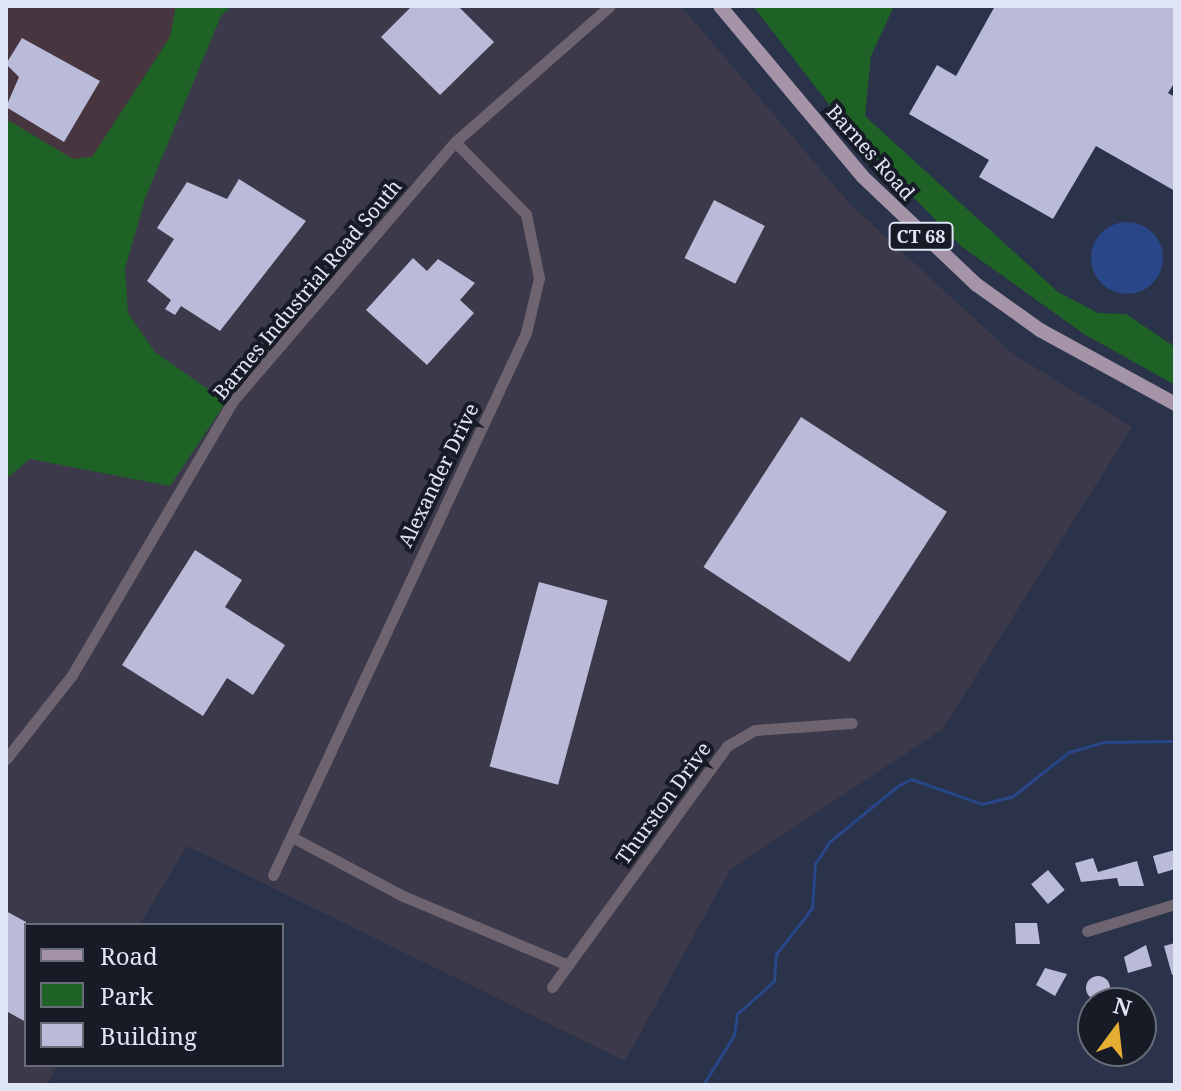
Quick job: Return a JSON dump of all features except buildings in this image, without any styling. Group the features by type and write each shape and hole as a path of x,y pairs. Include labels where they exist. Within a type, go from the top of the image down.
{"main road":[{"name":"Barnes Road","path":"720,6 863,177 955,266 1040,330 1175,404"}],"street":[{"name":"Barnes Industrial Road South","path":"6,759 72,675 232,402 455,142 610,6"},
{"name":"Alexander Drive","path":"273,875 526,333 536,291 526,214 455,142"},
{"name":"Thurston Drive","path":"552,987 727,746 755,730 852,723"},
{"path":"292,837 403,896 568,965"},
{"path":"1087,931 1175,904"}],"shaded area":[{"path":"6,6 211,6 114,198 6,136"},
{"path":"211,6 681,6 850,204 1013,354 1132,427 943,729 730,870 625,1061 187,846 141,923 24,923 24,1067 57,1067 46,1085 6,1085 6,414"}],"green space":[{"path":"176,6 232,6 221,16 146,196 125,269 128,313 155,352 226,402 170,486 30,459 6,479 6,119 73,159 92,157 170,37"},
{"path":"753,6 894,6 871,56 865,116 1058,292 1098,313 1126,314 1175,347 1175,385 1084,334 961,246 851,133"}],"water":[{"path":"1134,222 1153,232 1161,244 1161,272 1153,284 1141,292 1120,294 1101,284 1093,272 1091,251 1101,232 1113,224"}],"waterway":[{"path":"703,1085 734,1035 737,1014 774,981 776,954 812,908 815,864 830,841 898,786 911,779 982,804 1013,796 1069,752 1104,742 1175,741"}]}
